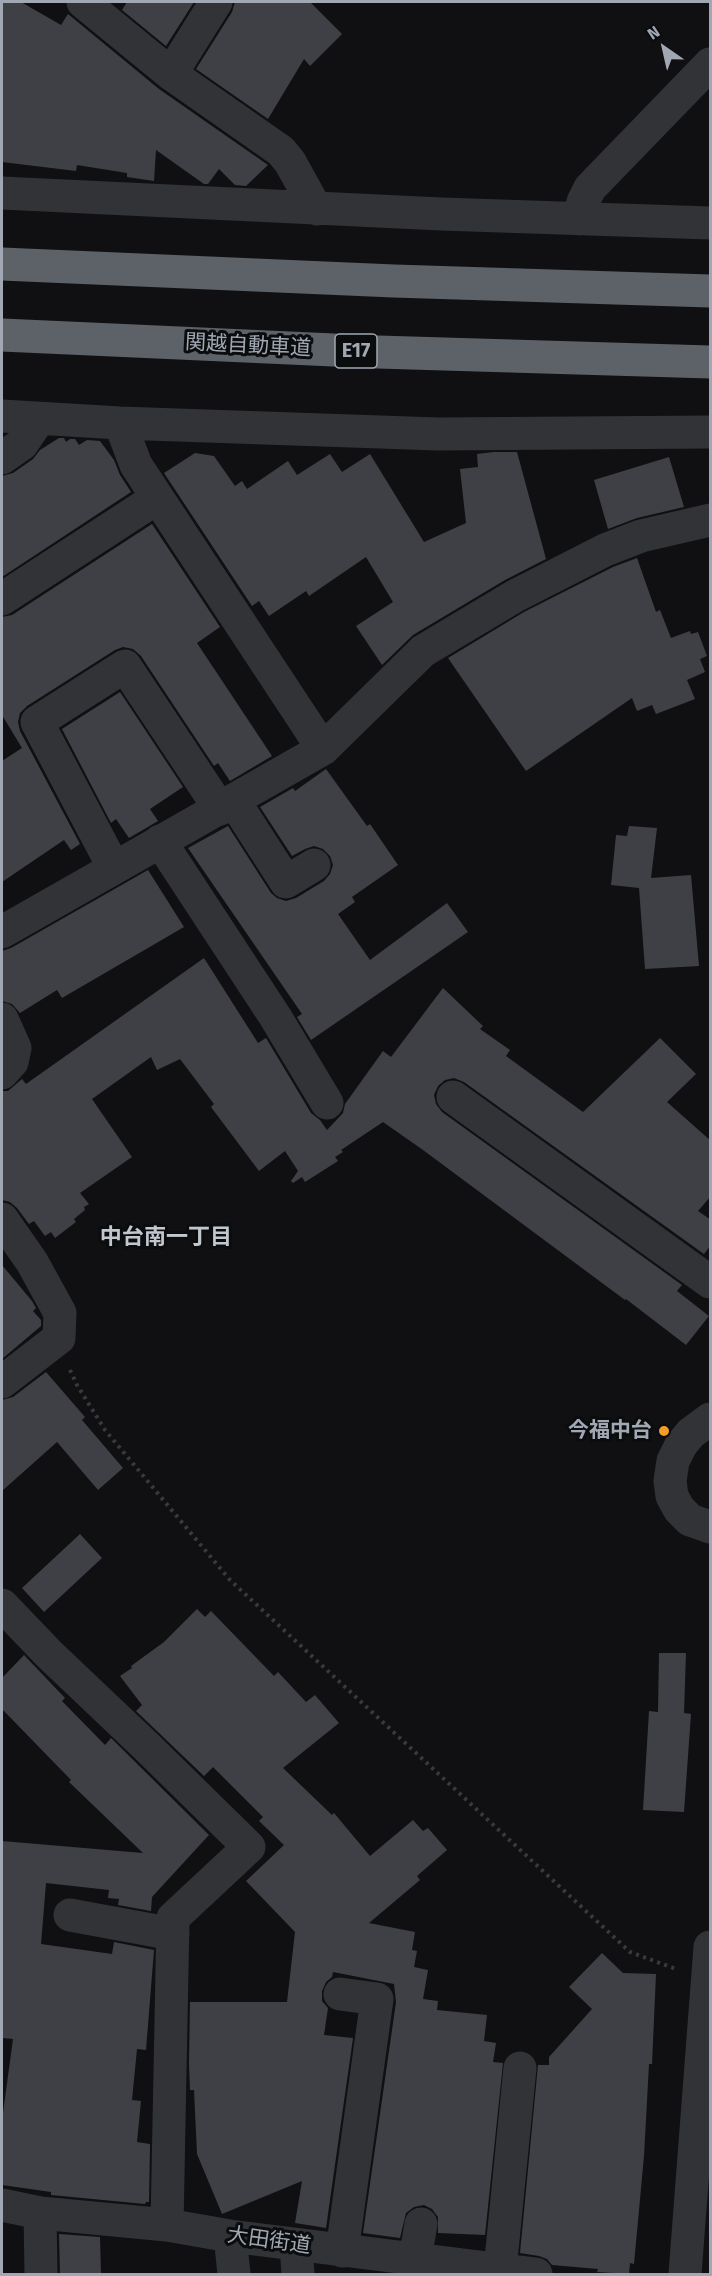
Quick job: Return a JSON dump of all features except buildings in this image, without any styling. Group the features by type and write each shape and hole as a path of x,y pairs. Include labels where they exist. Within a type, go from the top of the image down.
{"highway":[{"path":"2,264 382,281 711,291"},
{"name":"関越自動車道","path":"2,335 378,352 711,362"}],"street":[{"path":"83,2 171,74 281,151 290,162 316,208"},
{"path":"171,74 216,2"},
{"path":"579,219 583,202 590,188 711,64"},
{"path":"2,193 711,224"},
{"path":"2,416 120,423 438,435 711,432"},
{"path":"2,458 22,444 39,419"},
{"path":"120,423 136,465 323,749"},
{"path":"2,599 157,498"},
{"path":"2,932 323,749 423,651 515,596 605,550 641,536 711,520"},
{"path":"114,868 37,722 125,666 286,882 314,865"},
{"path":"160,841 276,1018 327,1103"},
{"path":"2,1018 15,1048 12,1062 2,1073"},
{"path":"453,1097 711,1282"},
{"path":"2,1219 32,1262 60,1313 59,1338 2,1382"},
{"path":"711,1419 691,1432 681,1445 673,1461 670,1481 672,1496 679,1509 690,1520 711,1527"},
{"path":"2,1605 49,1654 249,1846 173,1918 166,2225"},
{"path":"70,1915 173,1934"},
{"path":"685,2274 711,1947"},
{"path":"340,1994 377,1999 342,2251"},
{"path":"500,2270 520,2068"},
{"name":"大田街道","path":"2,2205 40,2212 166,2225 230,2236 297,2260 342,2251 415,2259 462,2270 500,2270 536,2274"},
{"path":"40,2212 41,2274"},
{"path":"415,2259 421,2224"},
{"path":"230,2236 234,2274"}],"path":[{"path":"59,1338 63,1355 77,1386 105,1430 230,1580 630,1952 708,1981"}],"place":[{"name":"今福中台","path":"664,1431"}],"district":[{"name":"中台南一丁目","path":"166,1238"}]}
